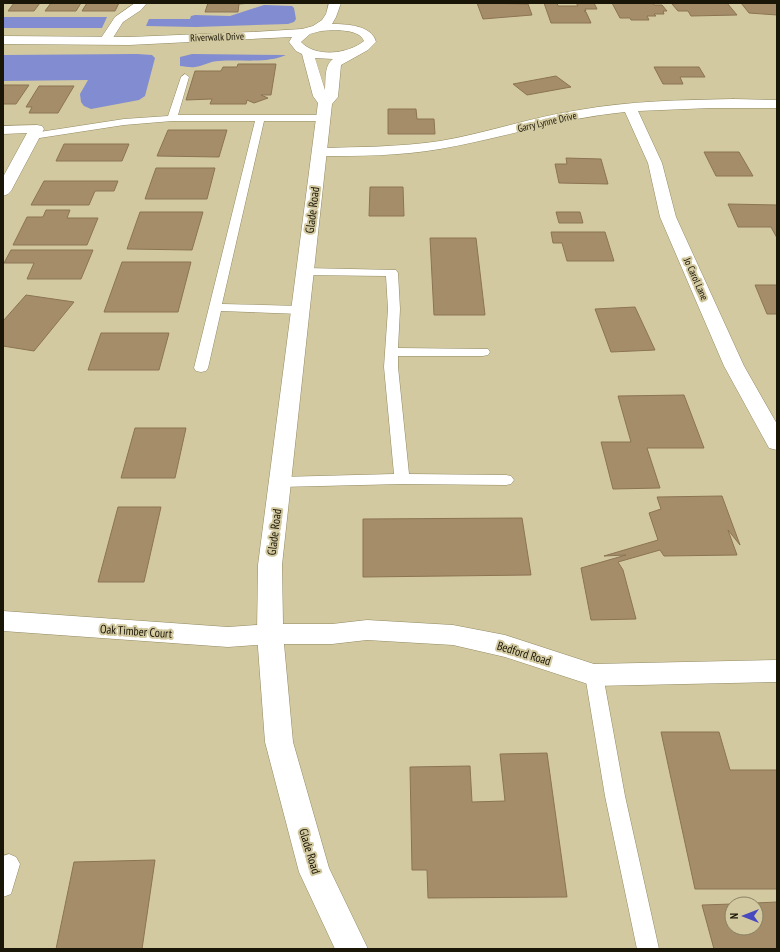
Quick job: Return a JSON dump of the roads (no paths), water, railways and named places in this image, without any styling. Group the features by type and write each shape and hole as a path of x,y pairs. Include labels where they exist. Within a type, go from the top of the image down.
{"street":[{"path":"324,110 314,73 303,49 295,42 297,37 325,24 333,15 333,5 341,3"},
{"path":"128,34 136,18 138,7"},
{"path":"105,41 115,24 125,14 138,7"},
{"name":"Glade Road","path":"303,49 322,55 334,55 353,52 366,47 370,42 369,37 361,31 352,18"},
{"path":"310,30 344,27 361,31"},
{"name":"Riverwalk Drive","path":"3,40 105,41 128,34 149,38 246,36 310,30"},
{"name":"Riverwalk Drive","path":"128,34 145,44 174,45 254,41 303,49"},
{"name":"Glade Road","path":"352,949 315,872 278,742 270,634 270,565 324,110 332,97 335,64 353,52"},
{"name":"Garry Lynne Drive","path":"319,152 397,149 438,145 489,136 562,117 598,111 702,103 777,104"},
{"name":"Jo Carol Lane","path":"630,108 655,163 668,217 734,366 777,443"},
{"path":"3,130 35,132 3,191"},
{"name":"Oak Timber Court","path":"3,621 228,637 270,634"},
{"name":"Bedford Road","path":"270,634 332,634 367,630 453,635 505,646 594,675 777,671"}],"lane":[{"path":"172,118 185,77"},
{"path":"35,132 172,118 260,118 324,110"},
{"path":"201,368 260,118"},
{"path":"305,272 392,273 394,309 391,368 402,479"},
{"path":"215,307 300,310"},
{"path":"392,352 483,352"},
{"path":"280,482 402,479 506,480"},
{"path":"594,675 615,796 648,949"},
{"path":"3,886 9,864"}],"water":[{"path":"264,5 292,6 294,8 296,19 294,22 288,24 196,27 146,26 149,19 190,19 191,16 195,15 230,16"},
{"path":"3,17 107,17 102,28 3,28"},
{"path":"192,54 286,55 278,58 261,60 216,61 195,67 180,66 180,57"},
{"path":"3,55 152,55 155,58 145,96 139,100 91,109 84,106 81,102 80,94 88,80 3,81"}]}
